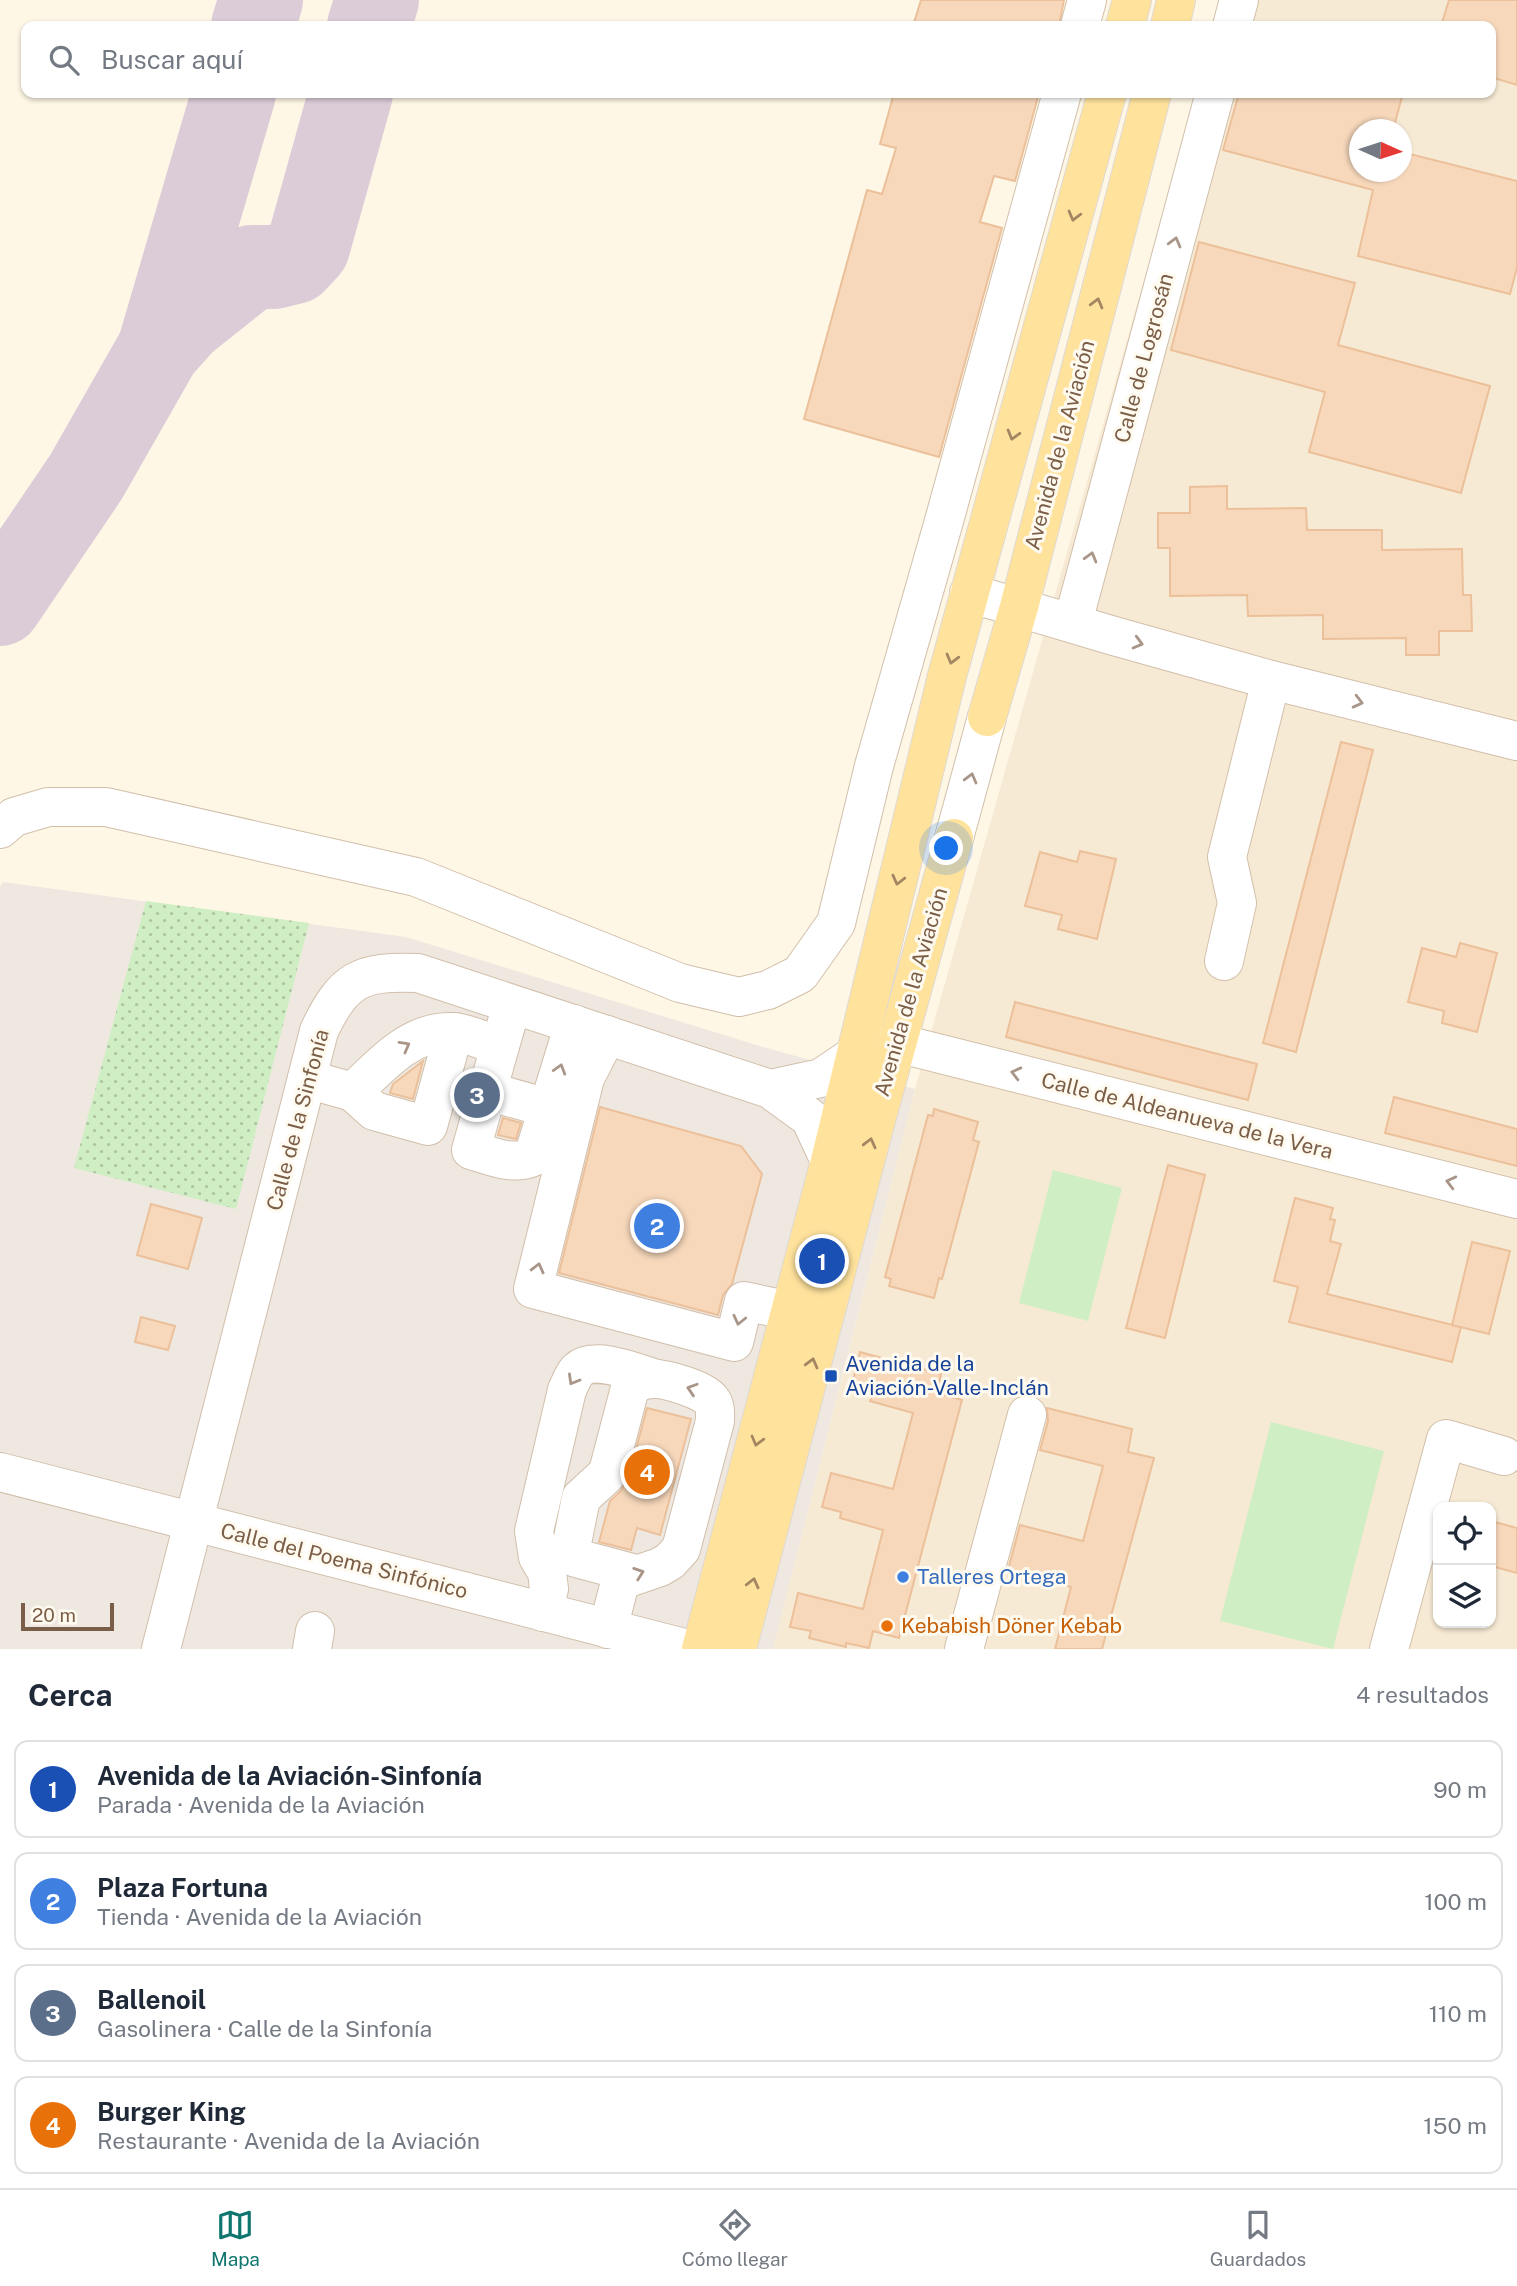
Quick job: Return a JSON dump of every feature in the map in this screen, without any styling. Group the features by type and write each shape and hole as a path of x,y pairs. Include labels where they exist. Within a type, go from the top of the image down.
{"main road":[{"path":"1126,21 1132,0"},
{"path":"1171,21 1176,0"},
{"name":"Avenida de la Aviación","path":"701,1649 858,1053 969,593 1106,98"},
{"name":"Avenida de la Aviación","path":"988,717 1151,98"},
{"name":"Avenida de la Aviación","path":"737,1649 954,838"}],"street":[{"path":"1081,21 1087,0"},
{"path":"1233,21 1239,0"},
{"path":"0,829 14,817 48,807 106,807 416,877 680,983 739,997 768,990 800,974 836,923 874,766 1061,98"},
{"name":"Calle de Logrosán","path":"1073,622 1213,98"},
{"path":"969,593 1271,680 1517,741"},
{"path":"1224,961 1237,902 1227,858 1271,680"},
{"name":"Avenida de la Aviación","path":"954,838 988,717"},
{"name":"Calle de la Sinfonía","path":"161,1649 319,1031 333,1002 353,982 386,972 418,973 770,1089 810,1118 830,1161"},
{"path":"513,1004 471,1150 516,1162 533,1157 542,1128 590,1030"},
{"path":"590,1030 585,1078 533,1289 734,1342 744,1301 791,1311"},
{"path":"353,1092 391,1054 427,1035 450,1047 500,1046"},
{"name":"Calle de Aldeanueva de la Vera","path":"858,1053 897,1043 1517,1199"},
{"path":"307,1079 353,1092 374,1111 428,1126 450,1047"},
{"path":"770,1089 821,1078 858,1053"},
{"path":"481,1112 542,1128"},
{"path":"543,1612 549,1589 547,1572 538,1557 534,1531 567,1390 576,1372 586,1364 603,1364 702,1391 710,1398 715,1409 715,1421 681,1549 660,1567 625,1579 592,1634"},
{"path":"592,1634 599,1577 587,1561 572,1548 581,1498 606,1475 630,1388 636,1382 656,1379"},
{"path":"964,1649 1027,1415"},
{"path":"1389,1649 1446,1439 1504,1456"},
{"name":"Calle del Poema Sinfónico","path":"0,1472 543,1612 592,1634 688,1649"},
{"path":"536,1549 636,1574"}],"shaded area":[{"path":"1223,0 1517,0 1517,1649 773,1649 915,1089 1196,98 1496,98 1496,21 1217,21"},
{"path":"3,882 406,937 763,1047 915,1089 773,1649 0,1649 0,887"}],"green space":[{"path":"146,901 309,923 236,1209 74,1168"},
{"path":"1053,1170 1122,1188 1088,1321 1019,1303"},
{"path":"1271,1422 1384,1451 1333,1649 1220,1621"}],"building":[{"path":"921,0 1064,0 1060,21 915,21"},
{"path":"1449,0 1517,0 1517,85 1496,79 1496,21 1443,21"},
{"path":"893,98 1038,98 1015,181 994,176 980,222 1002,228 939,457 804,419 867,190 882,194 896,148 880,144"},
{"path":"1238,98 1402,98 1396,119 1349,119 1349,182 1412,182 1412,155 1517,181 1517,268 1510,294 1358,256 1373,190 1223,150"},
{"path":"1199,242 1355,283 1338,345 1490,386 1461,493 1309,452 1325,392 1171,350"},
{"path":"1227,486 1227,509 1306,508 1307,530 1382,530 1382,550 1462,549 1463,595 1471,595 1472,631 1439,631 1439,655 1406,655 1406,638 1323,639 1323,615 1248,616 1247,595 1170,596 1170,548 1158,548 1158,513 1190,513 1190,487"},
{"path":"1341,742 1373,750 1296,1052 1263,1043"},
{"path":"1080,851 1116,859 1097,939 1058,929 1062,915 1025,906 1040,852 1077,862"},
{"path":"1460,943 1497,953 1477,1032 1442,1023 1444,1011 1408,1002 1422,948 1456,957"},
{"path":"1015,1002 1257,1064 1248,1100 1006,1037"},
{"path":"423,1061 413,1099 390,1093 393,1084"},
{"path":"1394,1097 1517,1129 1517,1166 1385,1133"},
{"path":"600,1107 741,1146 762,1174 732,1284 723,1295 718,1315 559,1273"},
{"path":"934,1109 978,1122 973,1140 979,1142 942,1279 939,1278 934,1298 889,1286 891,1279 885,1277 928,1115 933,1116"},
{"path":"503,1118 521,1123 516,1139 498,1135"},
{"path":"1168,1165 1205,1175 1165,1338 1126,1328"},
{"path":"1295,1198 1333,1208 1330,1219 1335,1220 1330,1241 1341,1244 1327,1294 1461,1327 1452,1362 1289,1322 1298,1287 1274,1281"},
{"path":"151,1204 202,1218 188,1269 137,1255"},
{"path":"1472,1242 1510,1251 1489,1334 1452,1325"},
{"path":"141,1317 175,1326 168,1350 135,1342"},
{"path":"860,1352 941,1374 937,1393 962,1400 899,1638 873,1631 869,1648 846,1643 846,1647 809,1638 811,1631 790,1627 798,1593 863,1609 883,1530 840,1518 841,1512 822,1507 831,1473 893,1489 913,1413 870,1401 873,1395 851,1389"},
{"path":"647,1408 691,1419 660,1535 637,1528 631,1550 599,1542 610,1501 621,1491 629,1476"},
{"path":"1047,1408 1132,1429 1128,1452 1154,1458 1102,1649 1055,1649 1071,1587 1008,1570 1020,1525 1083,1541 1103,1466 1040,1450 1048,1421"},
{"path":"1496,1522 1517,1528 1517,1573 1496,1567"}],"taxiway":[{"path":"255,21 261,0"},
{"path":"371,21 377,0"},
{"path":"159,349 233,98"},
{"path":"0,604 86,477 159,349 184,321 252,267 274,267 294,262 308,247 350,98"}],"place":[{"name":"Ballenoil","path":"477,1095"},
{"name":"Plaza Fortuna","path":"657,1226"},
{"name":"Avenida de la Aviación-Sinfonía","path":"822,1261"},
{"name":"Avenida de la Aviación-Valle-Inclán","path":"831,1376"},
{"name":"Burger King","path":"647,1472"},
{"name":"Talleres Ortega","path":"903,1577"},
{"name":"Kebabish Döner Kebab","path":"887,1626"}]}
